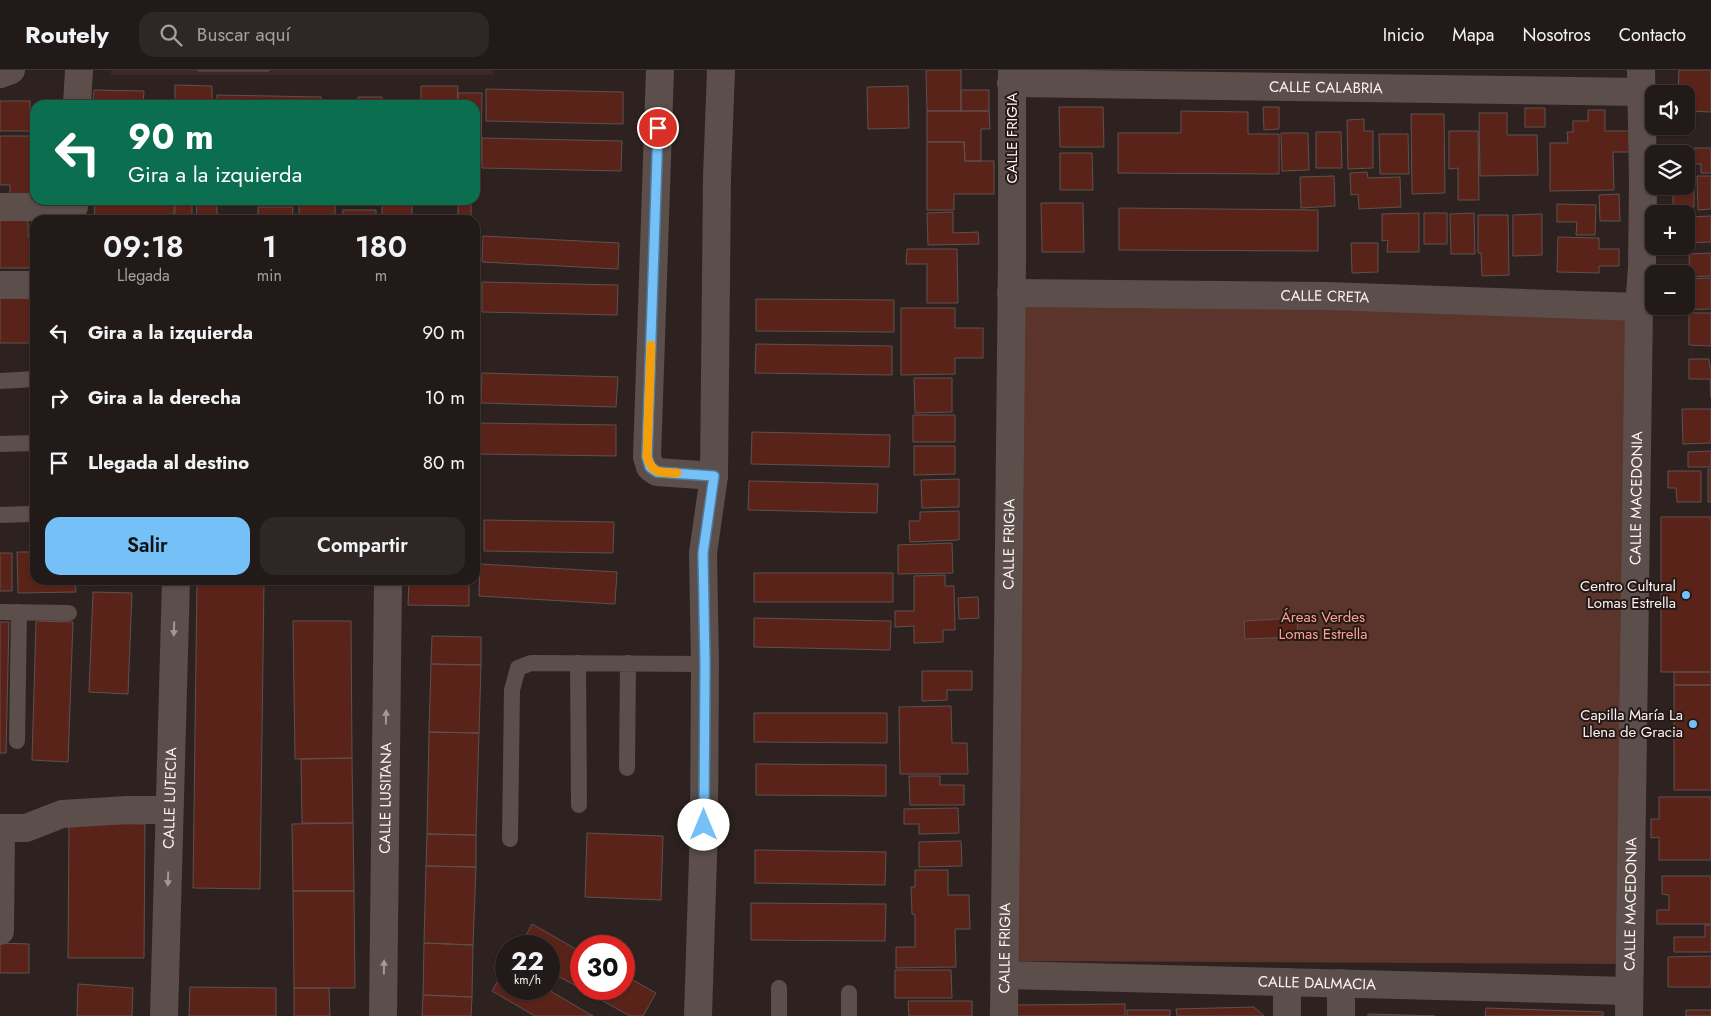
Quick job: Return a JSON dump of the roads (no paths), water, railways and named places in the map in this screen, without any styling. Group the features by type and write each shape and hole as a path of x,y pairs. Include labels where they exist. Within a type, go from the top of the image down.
{"street":[{"path":"0,74 11,70"},
{"path":"78,100 79,70"},
{"path":"660,70 647,457 650,467 657,472 714,476"},
{"path":"698,1016 704,825 705,664 703,553 714,476 717,177 722,70"},
{"name":"CALLE CALABRIA","path":"1012,77 1641,81"},
{"name":"CALLE FRIGIA","path":"1004,1016 1012,77"},
{"name":"CALLE MACEDONIA","path":"1629,1004 1639,307 1642,268 1641,81"},
{"path":"0,207 74,209"},
{"path":"0,285 30,285"},
{"name":"CALLE CRETA","path":"1011,293 1327,296 1639,307"},
{"name":"CALLE LUTECIA","path":"164,1016 176,585"},
{"name":"CALLE LUSITANA","path":"383,1016 388,585"},
{"path":"0,931 0,828 26,828 62,814 127,810 170,810"},
{"name":"CALLE DALMACIA","path":"1005,975 1342,982 1629,1004"},
{"path":"1287,982 1287,1016"},
{"path":"1341,1016 1342,982"}],"lane":[{"path":"0,381 30,378"},
{"path":"0,444 30,443"},
{"path":"0,515 30,514"},
{"path":"0,612 69,613"},
{"path":"17,741 19,612"},
{"path":"510,839 512,690 518,668 531,663 705,664"},
{"path":"578,663 579,805"},
{"path":"627,768 628,663"},
{"path":"779,988 779,1016"},
{"path":"849,992 849,1016"}],"place":[{"name":"Centro Cultural Lomas Estrella","path":"1686,595"},
{"name":"Capilla María La Llena de Gracia","path":"1693,724"}],"park label":[{"name":"Áreas Verdes Lomas Estrella","path":"1323,626"}]}
